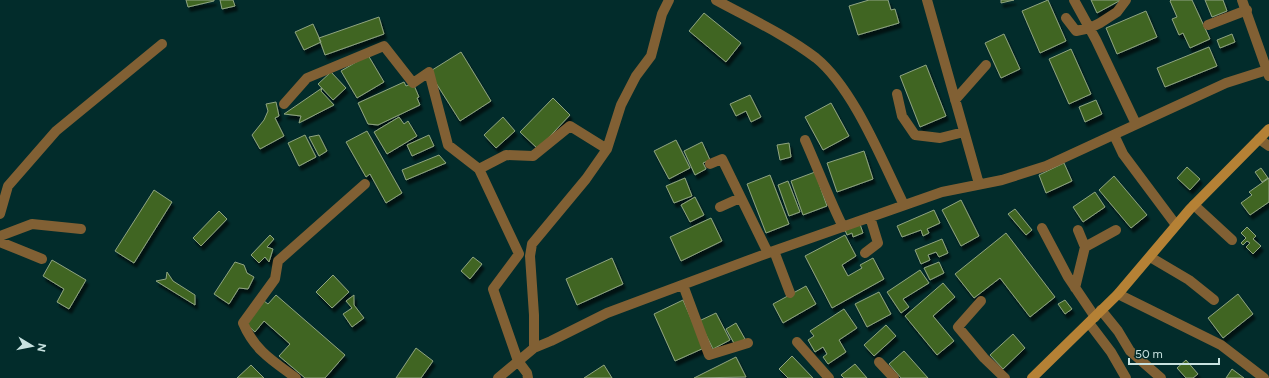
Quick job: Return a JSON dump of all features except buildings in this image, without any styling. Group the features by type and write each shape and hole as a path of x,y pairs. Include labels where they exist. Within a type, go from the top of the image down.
{"main road":[{"path":"1032,378 1118,294 1194,205 1269,129"}],"street":[{"path":"534,348 534,314 530,256 532,244 586,179 607,148 621,105 636,76 651,56 662,14 669,0"},
{"path":"716,0 801,48 817,59 851,100 904,205"},
{"path":"927,0 979,184"},
{"path":"1074,0 1090,28 1136,124"},
{"path":"1066,18 1076,31 1090,28 1117,12 1126,0"},
{"path":"498,378 534,348 607,313 771,252 942,192 1002,180 1046,166 1226,83 1268,73 1247,10 1242,0"},
{"path":"1208,25 1247,10"},
{"path":"0,214 8,186 56,131 162,44"},
{"path":"284,104 307,78 384,46 413,83 429,72 448,145 479,168 518,254 493,289 518,361 527,373 528,378"},
{"path":"955,100 986,66"},
{"path":"897,94 902,116 915,135 940,138 964,132"},
{"path":"479,168 506,155 533,156 570,126 607,148"},
{"path":"1114,135 1123,154 1176,225"},
{"path":"805,140 819,170 831,204 843,227"},
{"path":"1259,140 1269,146"},
{"path":"710,164 722,159 740,198 771,252 790,293"},
{"path":"296,378 262,353 249,337 244,323 275,279 278,261 365,184"},
{"path":"720,207 740,198"},
{"path":"1194,205 1232,240"},
{"path":"865,253 878,243 870,217"},
{"path":"0,236 32,224 81,229"},
{"path":"1042,228 1068,277 1095,317 1111,352 1126,378"},
{"path":"1075,288 1085,247 1078,230"},
{"path":"1085,247 1116,230"},
{"path":"0,242 42,259"},
{"path":"1150,257 1189,280 1214,300"},
{"path":"683,285 709,355 748,343"},
{"path":"1118,294 1221,345 1264,378"},
{"path":"981,301 958,327 984,358 1005,378"},
{"path":"1095,317 1118,331 1130,351 1161,378"},
{"path":"797,342 829,378"},
{"path":"879,362 894,378"}]}
